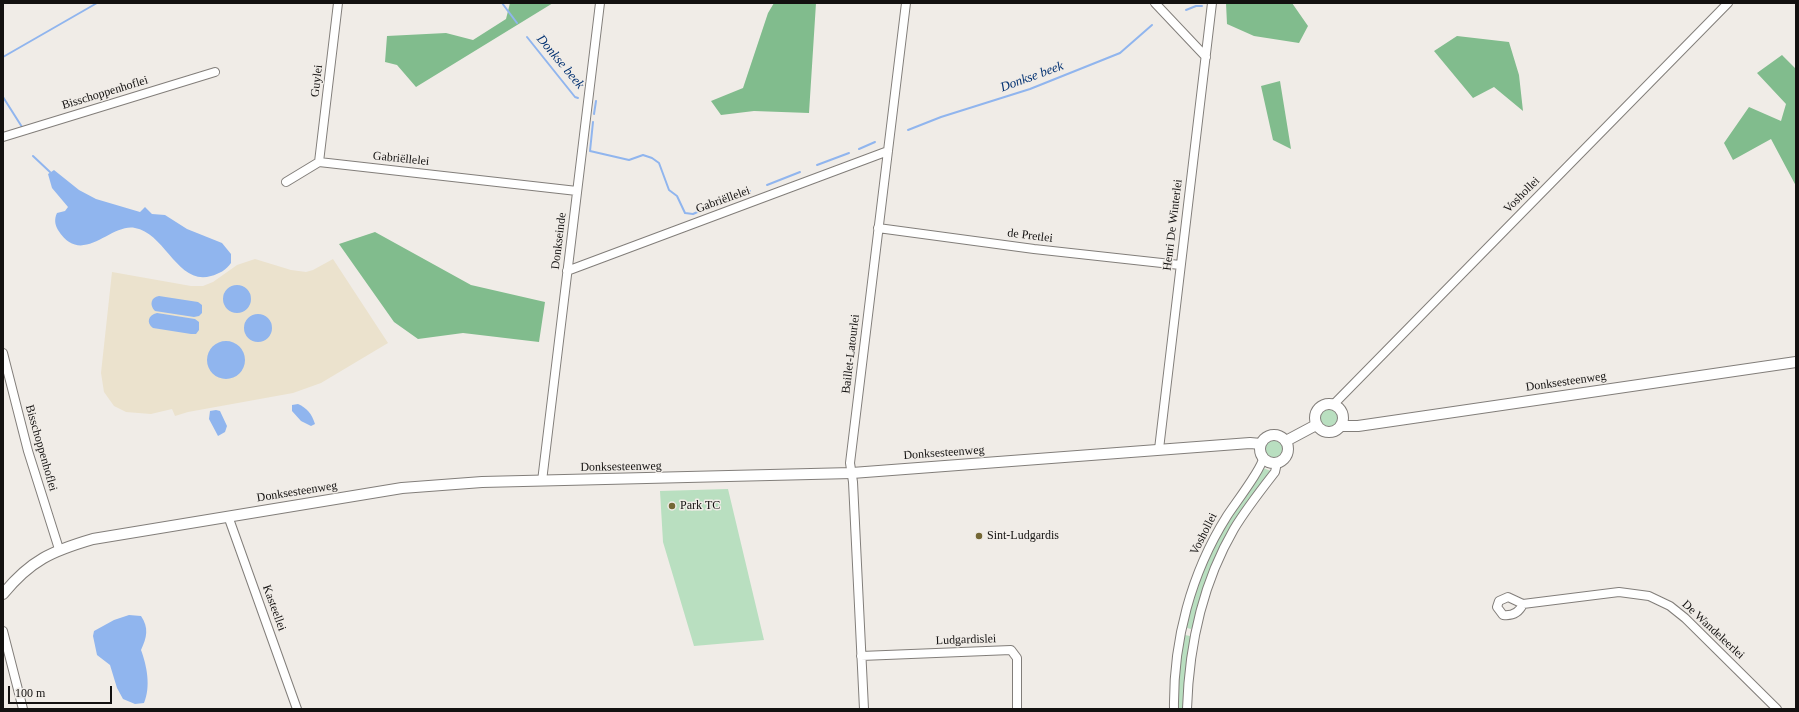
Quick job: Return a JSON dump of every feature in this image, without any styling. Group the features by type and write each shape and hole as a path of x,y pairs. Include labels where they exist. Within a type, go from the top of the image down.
{"street":[{"name":"Guylei","path":"319,162 338,3"},
{"name":"Donkseinde","path":"542,481 600,3"},
{"name":"Baillet-Latourlei","path":"864,709 852,473 850,463 906,3"},
{"path":"1156,3 1206,57"},
{"name":"Henri De Winterlei","path":"1159,449 1212,3"},
{"name":"Voshollei","path":"1333,405 1728,3"},
{"name":"Bisschoppenhoflei","path":"3,137 215,72"},
{"name":"Gabriëllelei","path":"567,271 888,152"},
{"path":"286,182 319,162"},
{"name":"Gabriëllelei","path":"319,162 577,191"},
{"name":"de Pretlei","path":"878,228 1034,248 1180,264"},
{"name":"Bisschoppenhoflei","path":"3,353 28,451 59,549"},
{"name":"Donksesteenweg","path":"1316,425 1320,429 1330,432 1341,426 1358,426 1796,362"},
{"path":"1286,441 1316,425 1314,417 1319,408 1326,405 1333,405 1341,411 1341,426"},
{"path":"1270,435 1278,435 1286,441 1288,447 1284,459 1277,463 1268,461 1263,457 1261,444 1265,438 1270,435"},
{"name":"Donksesteenweg","path":"3,594 15,579 31,565 59,549 93,539 402,488 482,482 852,473 1159,449 1250,443 1261,444"},
{"name":"Voshollei","path":"1174,709 1174,689 1182,630 1192,590 1210,547 1238,498 1263,464 1263,457"},
{"name":"Voshollei","path":"1187,709 1188,682 1194,633 1209,584 1223,550 1244,512 1275,472 1277,463"},
{"name":"Kasteellei","path":"228,516 297,709"},
{"name":"De Wandeleerlei","path":"1523,604 1618,592 1649,596 1670,606 1685,618 1778,709"},
{"path":"1182,630 1194,633"},
{"path":"3,631 23,709"},
{"name":"Ludgardislei","path":"861,656 1011,650 1018,658 1017,709"}],"shaded area":[{"path":"255,259 291,270 306,272 313,270 333,259 388,343 321,383 293,393 188,412 175,416 172,409 151,414 126,412 114,406 104,392 101,373 112,272 191,286 203,286 213,282 237,265"}],"green space":[{"path":"510,3 553,3 416,87 397,65 385,62 387,36 446,33 473,40 506,19"},
{"path":"774,3 816,3 809,113 754,111 721,115 711,101 743,88 768,13"},
{"path":"1226,3 1292,3 1308,26 1299,43 1254,36 1227,24"},
{"path":"1457,36 1509,42 1519,75 1523,111 1494,87 1473,98 1434,51"},
{"path":"1782,55 1796,69 1796,186 1771,139 1733,160 1724,143 1749,107 1781,121 1786,104 1757,73"},
{"path":"1280,81 1291,149 1273,140 1261,86"},
{"path":"375,232 471,285 545,302 539,342 463,333 418,339 394,322 339,244"},
{"path":"1328,408 1335,411 1338,418 1335,425 1328,428 1321,425 1318,418 1321,411"},
{"path":"1274,439 1281,442 1284,449 1281,456 1274,459 1267,456 1264,449 1267,442"},
{"path":"1263,468 1271,471 1265,479 1199,601 1193,626 1191,629 1187,628 1195,590 1210,553 1230,518"},
{"path":"728,489 764,640 694,646 663,542 660,491"},
{"path":"1183,636 1190,636 1190,639 1185,683 1184,709 1176,709 1177,682"}],"water":[{"path":"54,170 79,190 96,199 140,212 145,207 152,214 165,215 187,229 222,243 231,254 231,263 227,268 217,274 199,277 180,267 155,239 146,232 135,228 125,228 86,245 77,245 67,241 58,230 56,224 55,217 57,213 65,211 68,207 52,188 48,174"},
{"path":"237,285 247,289 251,299 247,309 237,313 227,309 223,299 227,289"},
{"path":"159,296 198,302 202,305 202,313 199,316 194,317 155,311 152,306 152,302 154,298"},
{"path":"157,313 195,319 199,322 199,330 196,334 191,334 153,328 149,324 149,319 152,315"},
{"path":"258,314 268,318 272,328 268,338 258,342 248,338 244,328 248,318"},
{"path":"226,341 239,347 245,360 239,373 226,379 213,373 207,360 213,347"},
{"path":"298,404 309,412 315,424 311,426 301,421 292,411 292,405"},
{"path":"210,411 220,411 227,426 225,432 218,436 209,419"},
{"path":"129,615 141,616 144,620 146,629 146,637 141,650 145,663 148,683 144,703 135,704 123,699 117,688 110,665 97,655 93,636 94,631 114,620"}],"waterway":[{"path":"3,57 97,3"},
{"name":"Donkse beek","path":"502,3 517,23"},
{"name":"Donkse beek","path":"1186,10 1196,6 1202,6"},
{"name":"Donkse beek","path":"908,130 941,117 1030,89 1120,53 1152,25"},
{"name":"Donkse beek","path":"527,37 575,97 578,98"},
{"path":"3,97 22,127"},
{"name":"Donkse beek","path":"594,114 596,101"},
{"name":"Donkse beek","path":"593,122 590,151 629,160 643,155 652,158 659,163 669,190 677,196 685,213 693,214 724,200"},
{"name":"Donkse beek","path":"859,149 875,142"},
{"name":"Donkse beek","path":"817,165 849,153"},
{"path":"33,156 50,172"},
{"name":"Donkse beek","path":"767,185 800,172"},
{"name":"Donkse beek","path":"741,194 750,191"}],"place":[{"name":"Park TC","path":"672,506"},
{"name":"Sint-Ludgardis","path":"979,536"}]}
